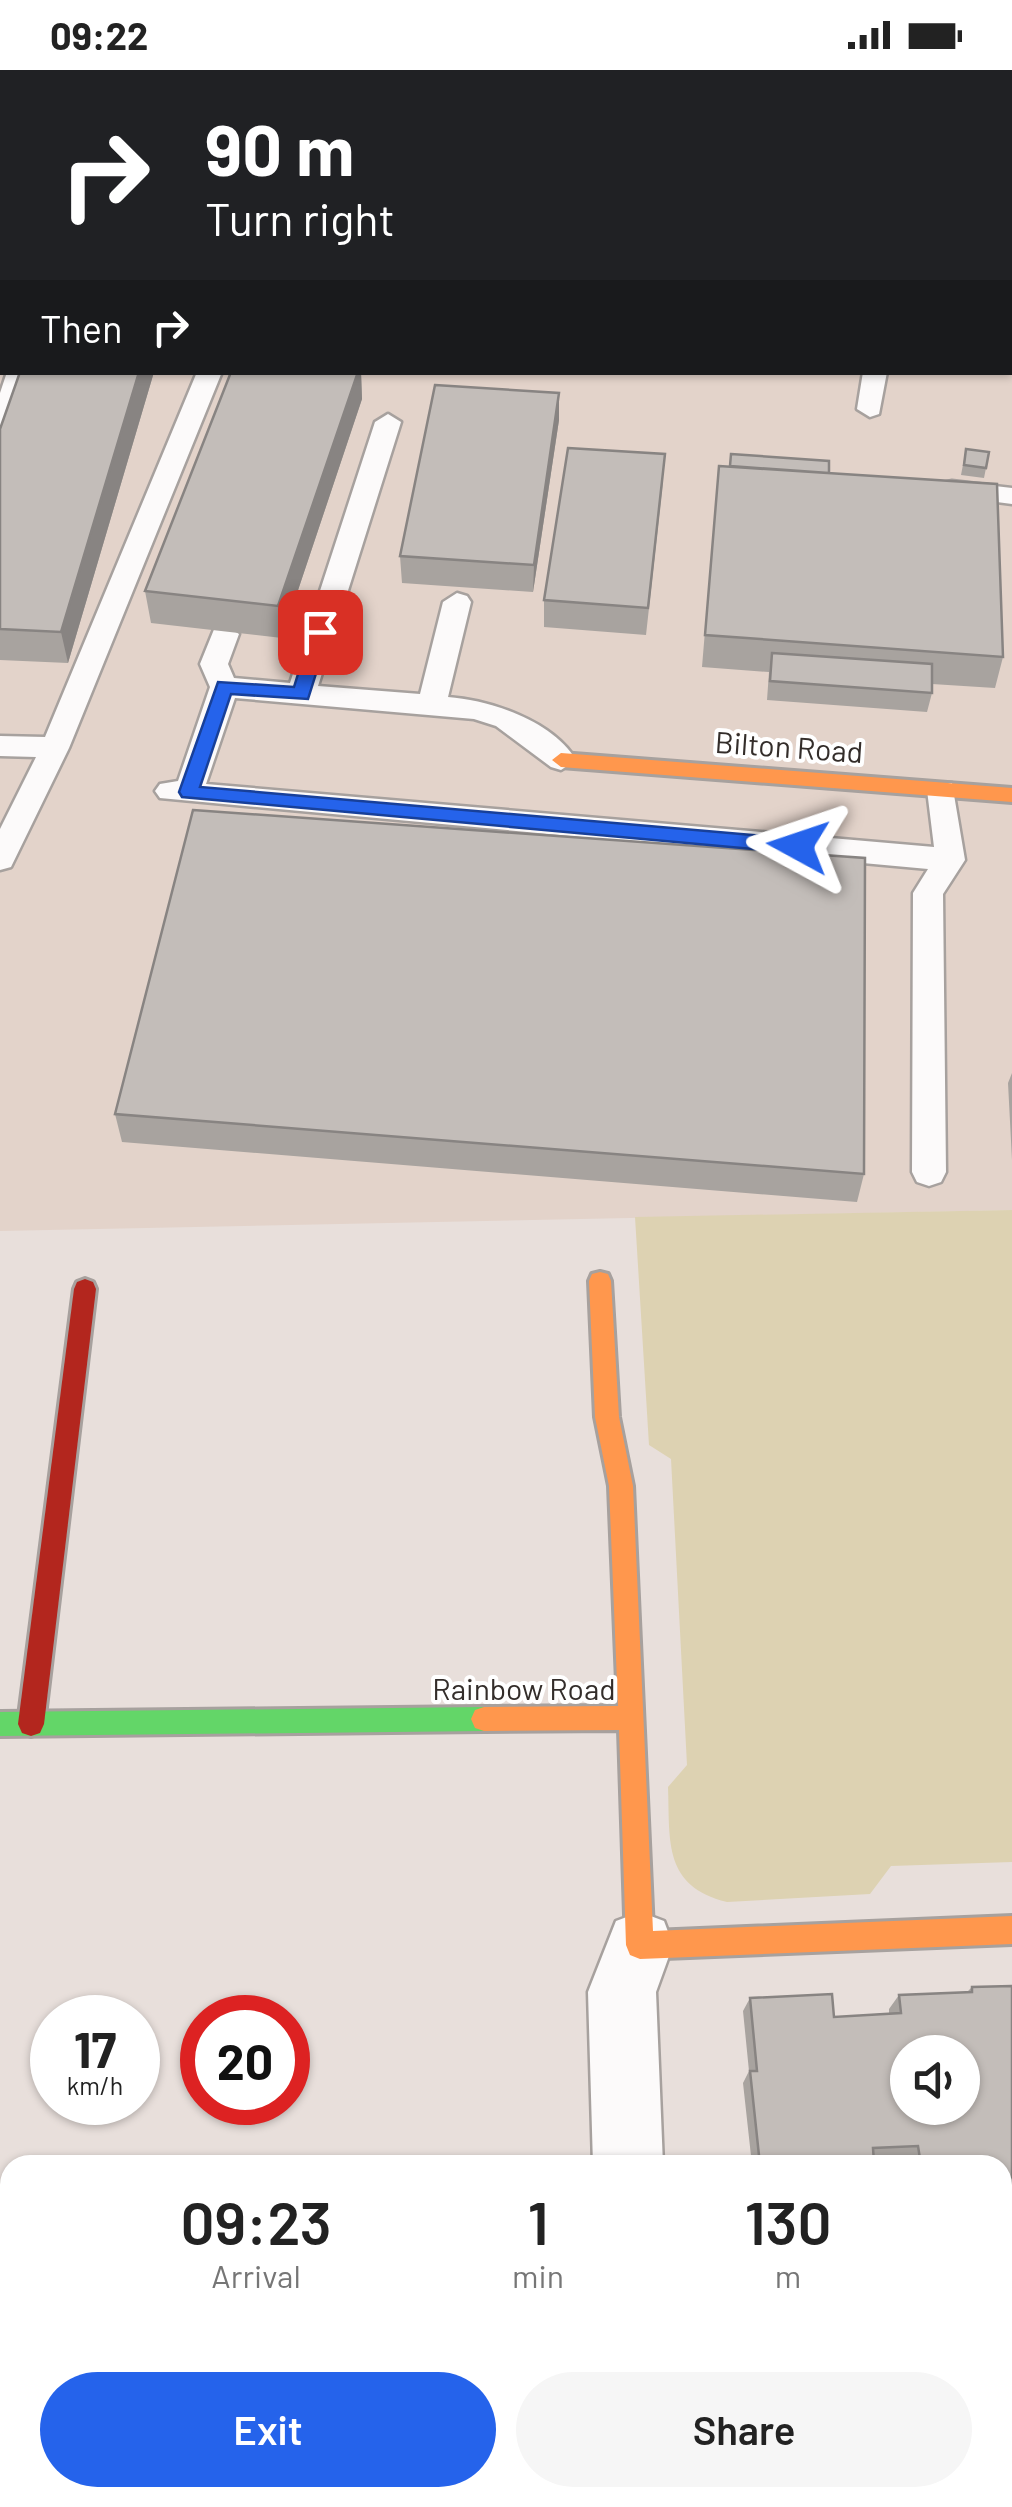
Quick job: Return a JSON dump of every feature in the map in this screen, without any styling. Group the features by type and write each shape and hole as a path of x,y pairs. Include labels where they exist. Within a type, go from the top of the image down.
{"street":[{"name":"Bilton Road","path":"561,760 1012,796"},
{"path":"600,1282 608,1416 621,1486 631,1718"},
{"path":"31,1724 85,1289"},
{"name":"Rainbow Road","path":"0,1724 631,1718 640,1944"},
{"path":"628,2155 622,1992 640,1944 1012,1930"}],"lane":[{"path":"0,427 19,375"},
{"path":"0,859 55,748 209,375"},
{"path":"870,409 875,375"},
{"path":"301,694 388,422"},
{"path":"924,486 1012,496"},
{"path":"432,706 457,602"},
{"path":"225,634 214,664 224,686 180,792 950,860"},
{"path":"224,686 476,709 506,719 561,760"},
{"path":"0,746 55,748"},
{"path":"930,1172 928,893 950,860 942,790"}],"shaded area":[{"path":"0,375 1012,375 1012,1210 0,1231"},
{"path":"1012,1210 1012,1862 891,1866 870,1894 727,1902 706,1895 681,1873 674,1859 669,1826 668,1787 687,1765 671,1459 649,1445 635,1217"}],"building":[{"path":"19,375 138,375 61,632 0,629 0,429"},
{"path":"230,375 357,375 278,606 145,591"},
{"path":"435,385 559,393 534,565 400,556"},
{"path":"568,448 665,454 648,608 544,600"},
{"path":"966,449 989,452 986,468 964,465"},
{"path":"731,454 829,461 829,473 730,466"},
{"path":"719,466 997,484 1003,657 705,635"},
{"path":"772,653 932,664 932,693 770,681"},
{"path":"193,810 865,858 864,1174 115,1114"},
{"path":"1012,1986 1012,2155 919,2155 918,2146 873,2148 873,2155 759,2155 750,2071 757,2071 750,1998 832,1994 834,2017 901,2013 899,1995"}],"traffic: fast":[{"path":"0,1724 484,1719"}],"traffic: slow":[{"path":"561,760 1012,795"},
{"path":"600,1281 607,1417 621,1486 631,1718"},
{"path":"484,1719 631,1718 640,1945 1012,1930"}],"traffic: jam":[{"path":"31,1724 85,1289"}],"route":[{"path":"320,632 301,694 224,686 189,792 798,846"}]}
